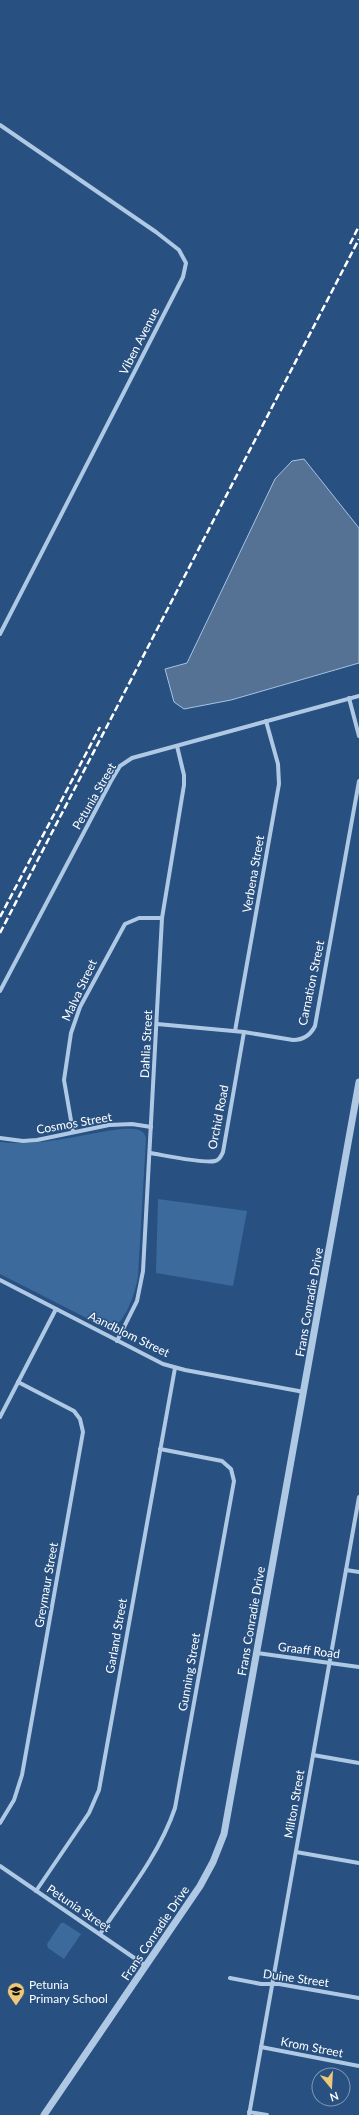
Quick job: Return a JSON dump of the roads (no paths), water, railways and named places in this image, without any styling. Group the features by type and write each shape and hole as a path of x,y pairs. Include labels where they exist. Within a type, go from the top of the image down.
{"street":[{"name":"Viben Avenue","path":"0,125 156,232 181,252 185,259 186,268 183,277 0,634"},
{"name":"Petunia Street","path":"0,991 120,766 132,758 359,696"},
{"path":"349,698 359,736"},
{"name":"Verbena Street","path":"235,1031 279,784 278,764 266,721"},
{"name":"Dahlia Street","path":"117,1341 137,1302 141,1287 150,1153 162,918 184,785 184,775 177,746"},
{"name":"Carnation Street","path":"157,1024 244,1032 300,1040 312,1032 315,1026 359,781"},
{"name":"Malva Street","path":"73,1132 64,1080 71,1032 77,1014 125,924 139,918 162,918"},
{"name":"Orchid Road","path":"150,1153 202,1161 214,1162 219,1159 223,1152 244,1032"},
{"name":"Frans Conradie Drive","path":"44,2115 200,1886 219,1847 227,1820 359,1082"},
{"name":"Cosmos Street","path":"0,1138 23,1141 37,1140 109,1125 132,1124 151,1126"},
{"name":"Aandblom Street","path":"0,1280 152,1359 175,1368 304,1392"},
{"path":"0,1417 56,1309"},
{"name":"Garland Street","path":"36,1891 89,1813 97,1796 175,1368"},
{"name":"Greymaur Street","path":"0,1823 14,1800 22,1775 83,1432 82,1423 74,1411 18,1382"},
{"name":"Gunning Street","path":"100,1934 153,1857 165,1834 175,1808 234,1481 231,1469 222,1461 160,1449"},
{"name":"Milton Street","path":"249,2113 359,1497"},
{"path":"346,1570 359,1572"},
{"name":"Graaff Road","path":"257,1653 359,1667"},
{"path":"313,1755 359,1763"},
{"path":"296,1852 359,1863"},
{"name":"Petunia Street","path":"0,1866 146,1966"},
{"name":"Duine Street","path":"230,1978 359,1998"},
{"name":"Krom Street","path":"261,2047 359,2066"},
{"path":"249,2113 267,2115"}],"railway":[{"path":"350,244 359,226"},
{"path":"0,933 359,239"},
{"path":"0,917 100,727"}],"place":[{"name":"Petunia Primary School","path":"16,2006"}]}
